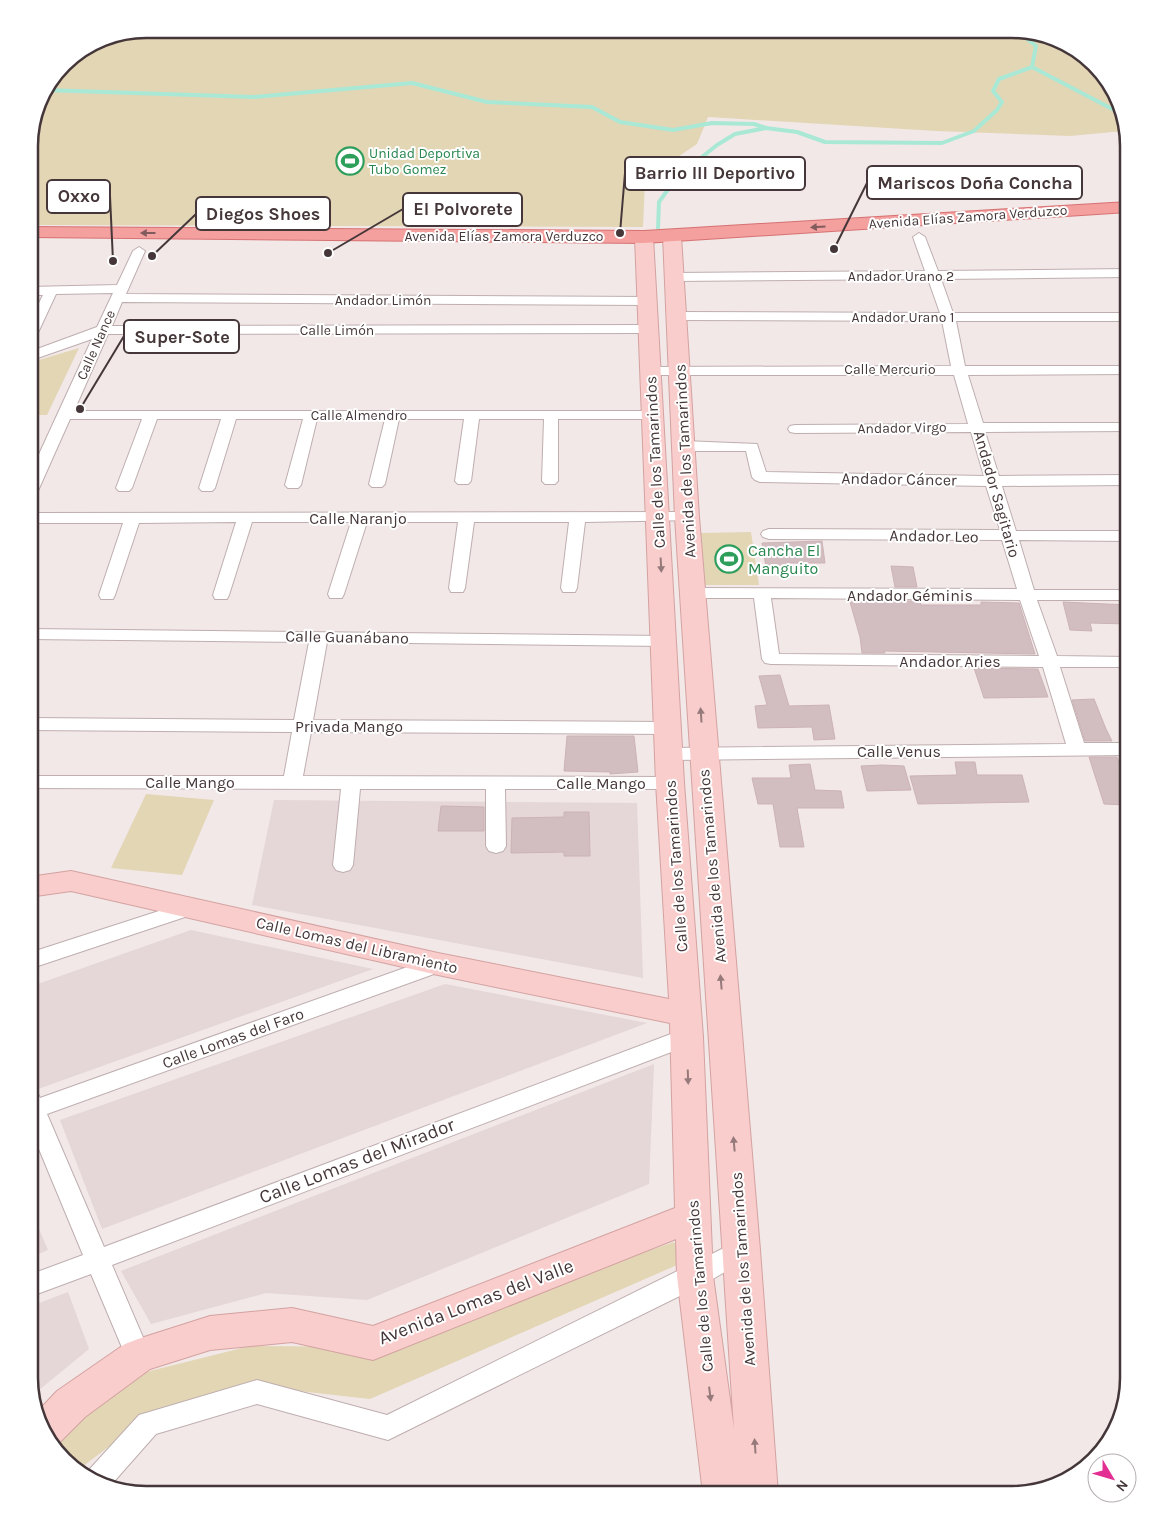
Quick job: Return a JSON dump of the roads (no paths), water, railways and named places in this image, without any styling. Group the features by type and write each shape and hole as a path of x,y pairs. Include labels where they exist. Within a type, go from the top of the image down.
{"main road":[{"name":"Avenida Elías Zamora Verduzco","path":"38,232 662,250 1120,208"},
{"name":"Avenida Elías Zamora Verduzco","path":"38,249 662,250 1039,230"}],"street":[{"name":"Andador Sagitario","path":"919,237 948,317 959,369 1027,595 1077,750"},
{"name":"Calle Nance","path":"38,474 139,250"},
{"name":"Andador Urano 2","path":"662,250 934,276 1120,273"},
{"name":"Calle de los Tamarindos","path":"662,250 648,301 653,415 672,517 664,641 670,783 686,1026 692,1216 696,1276 722,1486"},
{"name":"Avenida de los Tamarindos","path":"662,250 677,316 684,446 672,517 692,593 742,1250 757,1486"},
{"path":"382,330 390,285"},
{"name":"Andador Limón","path":"38,291 387,300 648,301"},
{"path":"38,318 51,291"},
{"name":"Andador Urano 1","path":"677,316 1120,317"},
{"name":"Calle Limón","path":"38,354 103,330 649,329"},
{"name":"Calle Mercurio","path":"651,371 1120,370"},
{"name":"Calle Almendro","path":"65,415 653,415"},
{"path":"124,488 151,415"},
{"path":"207,488 230,415"},
{"path":"293,485 311,415"},
{"path":"377,484 393,415"},
{"path":"463,481 472,415"},
{"path":"550,481 551,415"},
{"name":"Andador Virgo","path":"795,429 1120,427"},
{"name":"Andador Cáncer","path":"684,446 752,447 760,477 1120,480"},
{"path":"457,588 467,517"},
{"path":"569,588 578,517"},
{"name":"Calle Naranjo","path":"38,518 672,517"},
{"path":"107,595 133,518"},
{"path":"221,595 245,518"},
{"path":"336,594 360,518"},
{"name":"Andador Leo","path":"769,534 1010,537 1120,536"},
{"name":"Andador Géminis","path":"692,593 1120,595"},
{"path":"762,594 771,659"},
{"name":"Calle Guanábano","path":"38,634 664,641"},
{"path":"292,782 319,637"},
{"name":"Andador Aries","path":"771,659 1120,662"},
{"name":"Privada Mango","path":"38,724 669,728"},
{"name":"Calle Venus","path":"670,754 1120,749"},
{"name":"Calle Mango","path":"38,782 670,783"},
{"path":"343,865 351,782"},
{"path":"495,783 496,846"},
{"name":"Calle Lomas del Libramiento","path":"38,886 71,880 438,964 686,1026"},
{"path":"38,958 193,907"},
{"name":"Calle Lomas del Faro","path":"38,1103 438,964"},
{"name":"Calle Lomas del Mirador","path":"38,1282 686,1026"},
{"path":"38,1124 138,1356"},
{"name":"Avenida Lomas del Valle","path":"49,1426 71,1404 138,1356 210,1333 292,1325 373,1343 692,1216"},
{"path":"102,1476 148,1424 257,1392 388,1428 696,1276 742,1250"}],"waterway":[{"path":"1028,39 1036,46 1032,67"},
{"path":"766,128 797,132 825,142 942,143 974,131 997,110 1002,102 993,91 999,79 1032,67"},
{"path":"1032,67 1113,109"},
{"path":"53,90 254,97 412,83 487,102 592,107 620,122 673,130 712,123 754,124 766,128"},
{"path":"658,228 659,202 677,177 717,145 735,134 766,128"}],"place":[{"name":"Unidad Deportiva Tubo Gomez","path":"350,161"},
{"name":"Barrio III Deportivo","path":"620,233"},
{"name":"Mariscos Doña Concha","path":"834,249"},
{"name":"El Polvorete","path":"328,253"},
{"name":"Diegos Shoes","path":"152,256"},
{"name":"Oxxo","path":"113,261"},
{"name":"Super-Sote","path":"80,409"},
{"name":"Cancha El Manguito","path":"729,559"}]}
